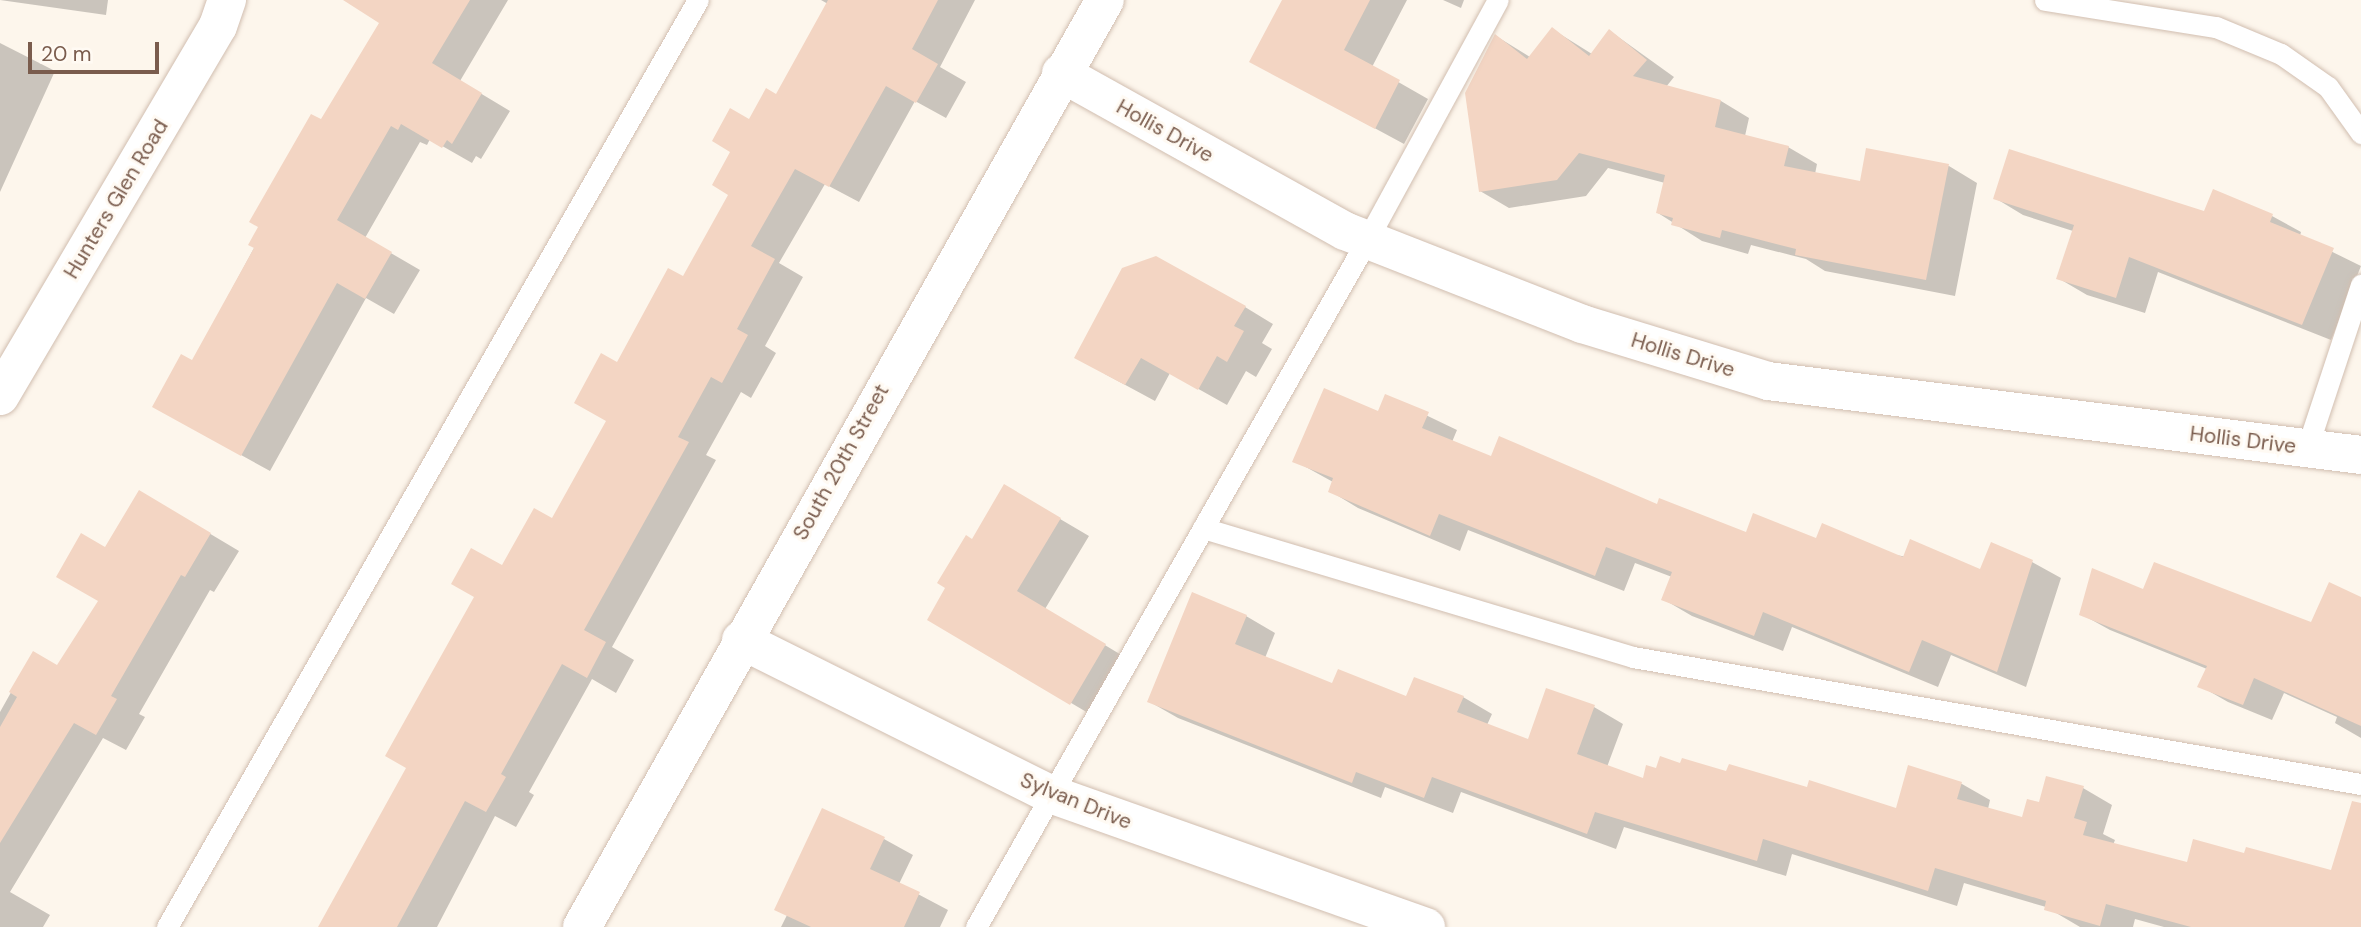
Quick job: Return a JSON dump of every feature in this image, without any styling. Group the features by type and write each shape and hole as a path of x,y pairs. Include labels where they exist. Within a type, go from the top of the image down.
{"street":[{"name":"Hunters Glen Road","path":"0,396 218,26 227,0"},
{"name":"South 20th Street","path":"582,927 740,640 1105,0"},
{"name":"Hollis Drive","path":"1061,73 1367,240 1582,324 1768,381 2361,455"},
{"name":"Sylvan Drive","path":"740,640 1050,794 1426,927"}],"lane":[{"path":"167,927 698,0"},
{"path":"976,927 1367,240 1498,0"},
{"path":"2045,0 2227,31 2281,54 2328,87 2361,134"},
{"path":"2307,448 2361,285"},
{"path":"1203,528 1633,657 2361,784"}],"building":[{"path":"343,0 470,0 432,63 482,93 452,144 447,140 442,148 401,124 398,130 391,126 337,220 392,252 365,299 337,283 241,456 152,407 181,354 192,360 254,248 248,245 258,227 249,222 311,114 321,119 379,23"},
{"path":"828,0 938,0 912,49 938,64 916,103 886,86 829,187 795,169 751,246 775,259 737,329 748,335 722,383 711,377 678,437 689,442 584,630 606,642 587,678 562,664 501,774 506,777 486,812 465,801 397,927 318,927 406,768 385,756 474,597 451,584 471,548 502,565 534,508 552,518 606,421 574,403 601,353 617,362 668,268 683,276 728,195 712,185 730,152 712,141 730,108 749,119 766,88 776,94"},
{"path":"1282,0 1370,0 1344,50 1400,80 1375,129 1249,62"},
{"path":"1552,27 1589,56 1609,29 1647,60 1633,76 1721,100 1715,127 1789,146 1784,166 1860,181 1866,148 1949,164 1926,280 1795,255 1796,249 1722,230 1720,238 1671,225 1673,218 1656,213 1665,175 1579,153 1557,180 1479,192 1465,93 1495,34 1527,59"},
{"path":"2009,149 2204,211 2213,189 2273,214 2270,222 2334,248 2302,325 2129,257 2116,298 2056,279 2074,225 1993,199"},
{"path":"1156,256 1246,306 1234,326 1244,331 1227,362 1217,356 1198,390 1141,358 1125,385 1074,358 1122,268"},
{"path":"1324,388 1378,411 1385,394 1429,412 1422,428 1491,456 1499,436 1657,504 1659,498 1746,532 1753,513 1816,538 1822,523 1903,557 1910,539 1980,569 1991,542 2033,560 1997,672 1922,640 1909,672 1763,612 1754,636 1661,600 1672,572 1606,547 1595,576 1439,514 1430,536 1328,492 1333,478 1292,462"},
{"path":"1004,484 1061,518 1017,591 1106,644 1070,705 927,620 945,588 937,583 966,535 972,539"},
{"path":"139,490 211,533 185,577 181,575 111,696 117,699 96,735 74,723 0,843 0,727 17,697 9,692 33,651 57,665 98,601 56,577 81,533 105,547"},
{"path":"2154,562 2311,622 2329,582 2361,597 2361,726 2254,678 2243,705 2197,687 2207,666 2079,615 2092,568 2143,589"},
{"path":"1192,592 1247,615 1235,644 1332,683 1338,669 1406,696 1414,677 1464,696 1457,712 1528,739 1546,688 1595,705 1577,754 1643,778 1646,765 1656,768 1660,756 1680,763 1682,758 1726,771 1729,764 1807,787 1809,780 1896,808 1908,765 1962,782 1957,799 2022,817 2027,799 2039,802 2046,776 2084,786 2074,818 2087,822 2083,835 2187,862 2193,839 2244,853 2246,847 2331,870 2352,801 2361,803 2361,927 2191,927 2106,904 2100,926 2044,910 2046,901 1935,868 1928,891 1763,839 1757,861 1595,812 1587,834 1432,777 1424,798 1356,772 1352,783 1147,702"},
{"path":"822,808 885,837 870,869 920,892 904,927 811,927 774,910"}]}
